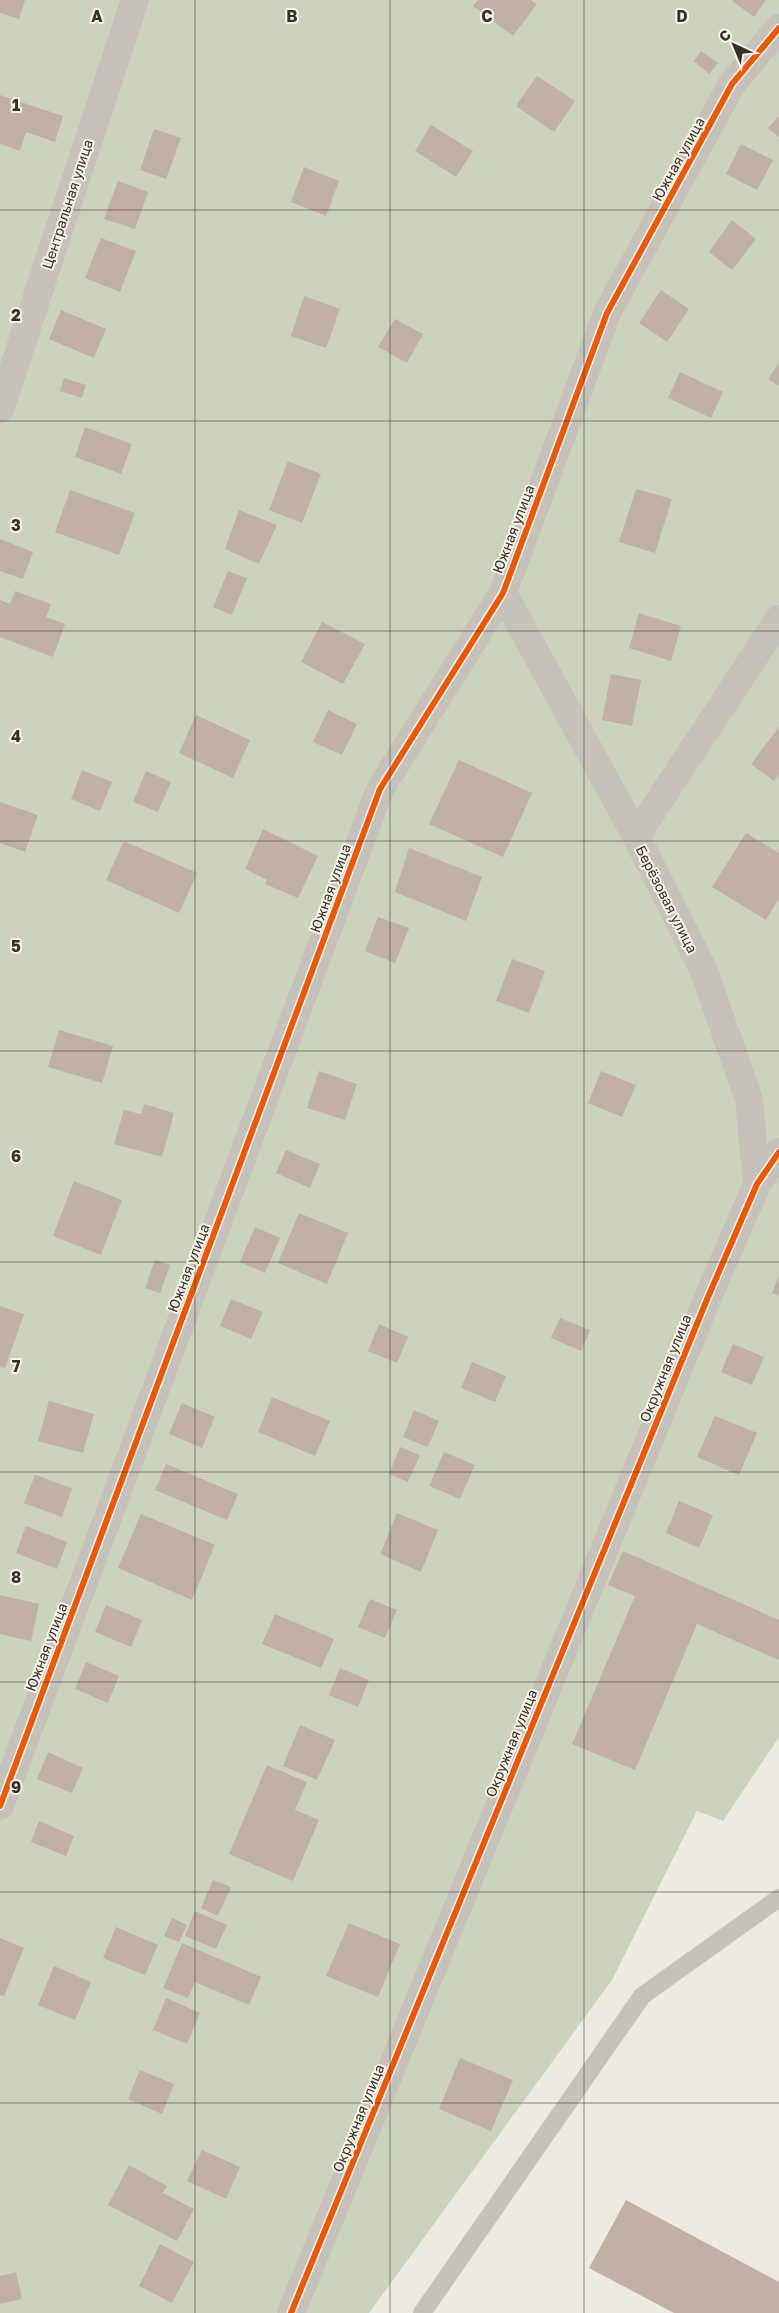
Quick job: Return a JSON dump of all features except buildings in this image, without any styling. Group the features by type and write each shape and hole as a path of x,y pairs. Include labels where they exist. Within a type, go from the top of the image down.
{"street":[{"name":"Центральная улица","path":"0,409 135,0"},
{"name":"Южная улица","path":"0,1806 380,789 503,593 607,313 732,84 779,28"},
{"path":"503,593 636,836"},
{"name":"Берёзовая улица","path":"756,1184 749,1100 704,972 636,836 779,619"},
{"name":"Окружная улица","path":"291,2313 708,1297 756,1184 779,1152"}],"lane":[{"path":"422,2313 642,1996 779,1898"}],"green space":[{"path":"0,0 779,0 779,1737 723,1821 697,1811 612,1980 369,2313 0,2313"}],"cycle path":[{"path":"0,1806 380,789 503,593 607,313 732,84 779,28"},
{"path":"291,2313 708,1297 757,1184 779,1152"}]}
